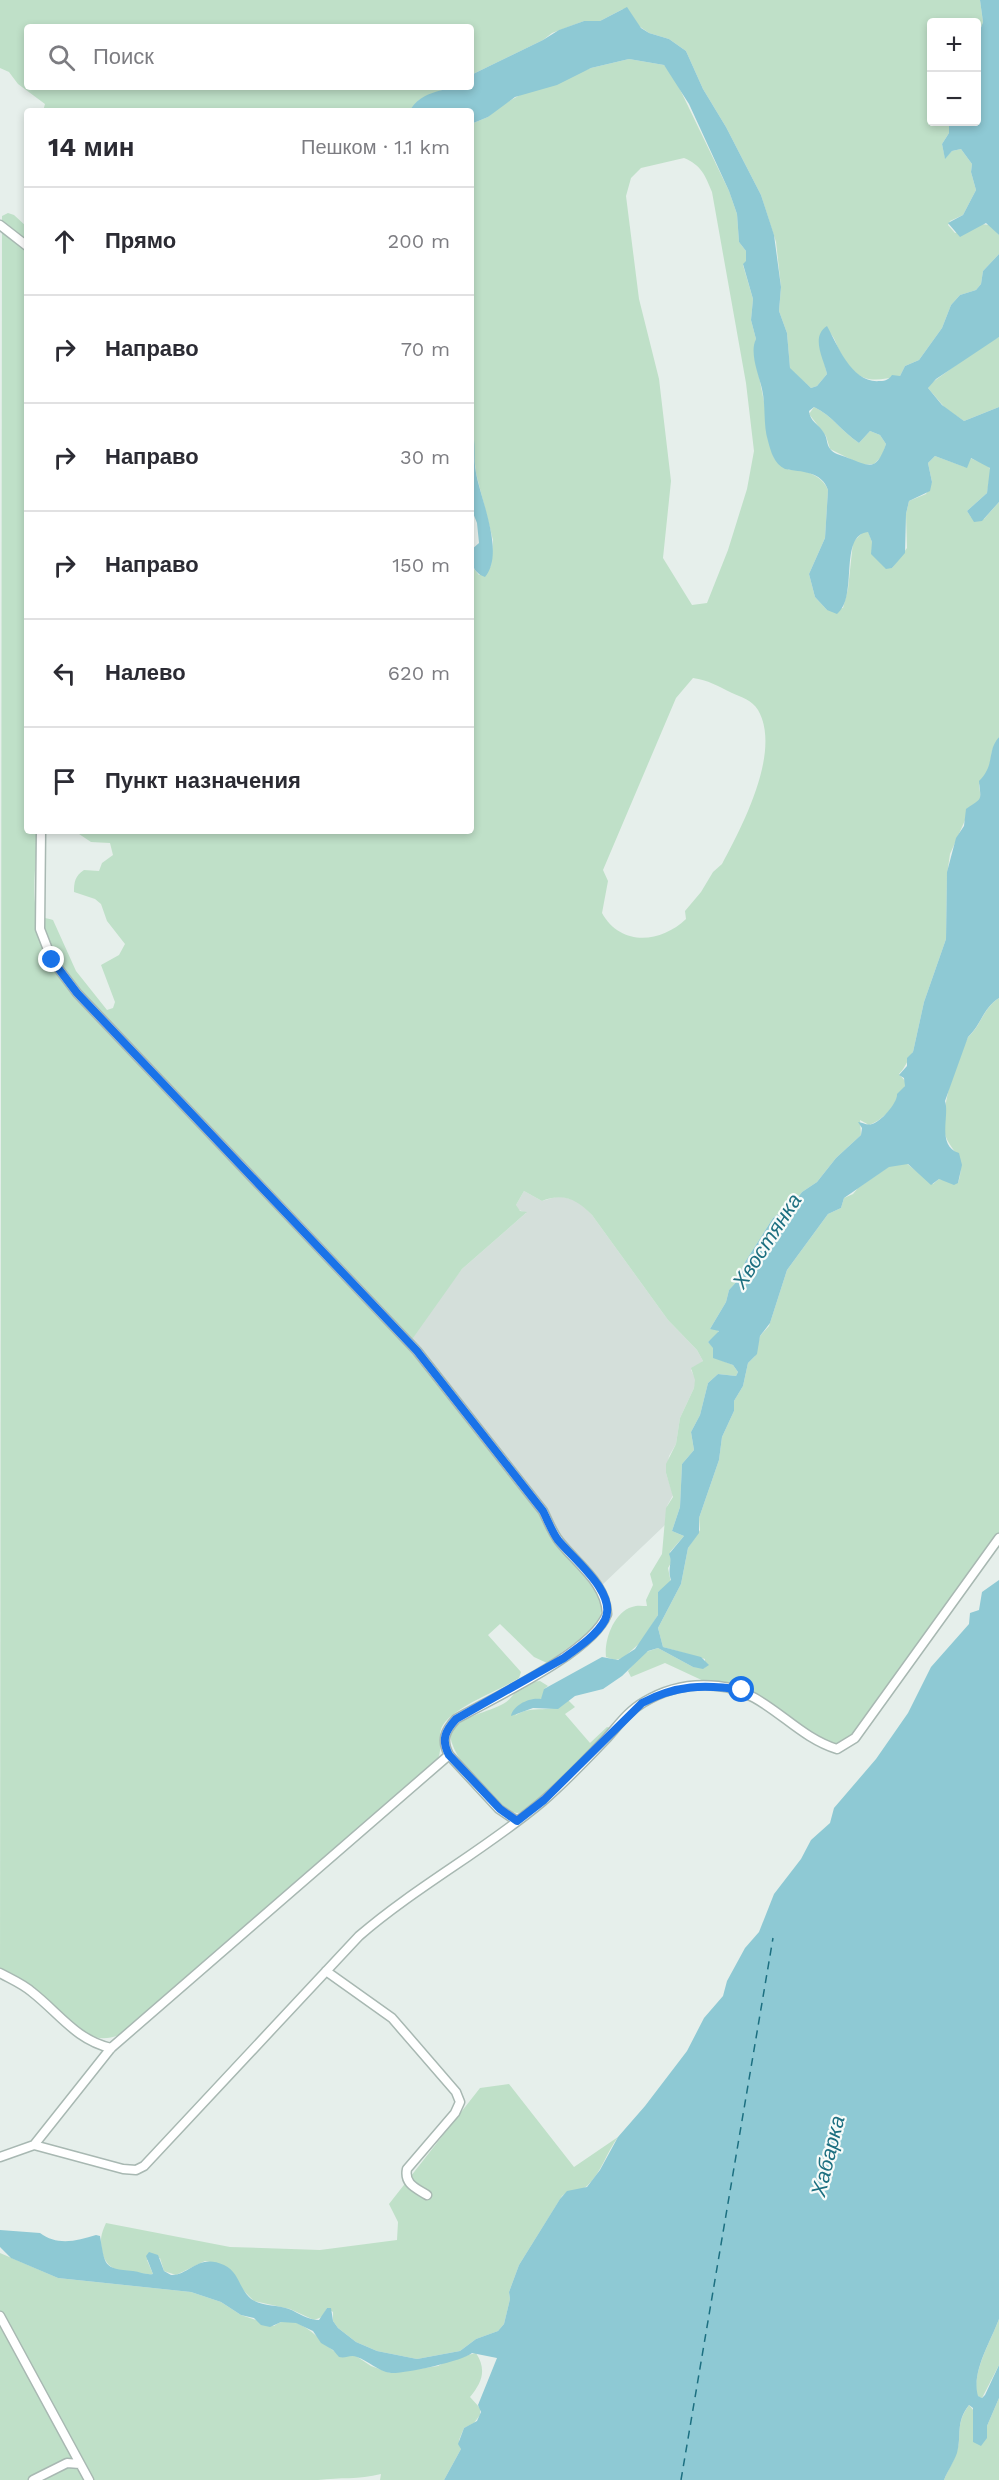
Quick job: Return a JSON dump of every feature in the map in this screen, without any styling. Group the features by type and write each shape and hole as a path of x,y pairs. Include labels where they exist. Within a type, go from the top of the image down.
{"street":[{"path":"0,225 24,244"},
{"path":"41,834 40,929 52,960 77,993 417,1351 543,1511 557,1539 604,1594 607,1614 604,1622 580,1646 564,1658 456,1719 445,1735 445,1747 449,1755 500,1809 517,1821"},
{"path":"34,2145 123,2169 136,2170 144,2166 359,1936 384,1915 517,1821 577,1768 629,1713 642,1703 675,1688 693,1685 742,1690 762,1700 817,1743 837,1749 855,1738 877,1711 999,1538"},
{"path":"0,2157 34,2145 111,2048 449,1755"},
{"path":"326,1971 392,2018 456,2092 460,2102 455,2113 407,2169 406,2176 409,2184 427,2195"},
{"path":"0,1973 31,1991 85,2038 111,2048"},
{"path":"0,2316 89,2480"},
{"path":"33,2480 67,2463 80,2464"}],"shaded area":[{"path":"524,1191 542,1201 559,1196 579,1201 592,1215 668,1320 697,1350 703,1361 691,1370 696,1380 694,1388 680,1418 676,1444 669,1456 666,1473 673,1495 667,1506 665,1525 600,1587 561,1538 547,1510 409,1339 462,1269 526,1213 517,1209 516,1205"}],"green space":[{"path":"0,0 980,0 983,22 981,28 981,18 927,18 927,126 949,126 949,133 942,144 945,158 952,151 961,149 972,164 971,172 976,190 963,215 950,221 948,225 955,233 981,224 990,225 999,235 999,254 983,271 981,284 976,290 960,295 951,305 942,328 919,360 905,366 900,376 879,379 864,378 851,369 830,333 819,342 827,374 817,386 811,388 790,369 787,333 779,311 781,287 776,242 761,195 726,127 703,89 686,51 669,39 649,33 639,26 629,11 623,9 600,21 584,21 552,33 543,40 474,74 474,24 24,24 24,88 9,72 0,68"},
{"path":"629,59 664,65 675,79 729,191 737,214 739,242 746,251 746,262 743,265 753,299 751,320 756,339 754,351 767,417 767,435 774,458 789,470 806,472 817,477 828,490 825,538 809,574 815,597 827,610 843,608 848,589 853,542 863,532 868,531 872,542 892,568 907,548 906,514 909,501 926,494 932,482 928,463 935,456 965,467 970,458 987,465 991,470 987,493 967,511 971,517 984,519 999,502 999,737 992,751 989,771 979,785 981,799 966,818 950,854 947,875 946,939 924,1002 913,1052 899,1074 906,1082 904,1088 892,1107 881,1118 869,1125 860,1120 861,1135 836,1158 817,1182 773,1218 745,1262 738,1280 729,1290 726,1302 710,1329 717,1329 719,1333 708,1342 714,1348 713,1357 733,1365 738,1372 736,1376 718,1374 708,1383 700,1415 691,1432 694,1450 682,1464 680,1507 672,1531 684,1536 670,1552 671,1563 668,1568 671,1583 658,1592 658,1615 641,1642 623,1658 615,1660 606,1657 609,1635 615,1621 626,1610 634,1606 647,1606 646,1600 653,1585 650,1574 662,1554 666,1508 673,1497 666,1473 666,1464 676,1444 680,1418 694,1388 695,1380 691,1368 703,1361 697,1350 668,1320 587,1210 570,1199 557,1197 542,1201 524,1191 516,1205 520,1211 527,1212 462,1269 413,1338 409,1339 417,1354 541,1514 554,1539 595,1590 602,1605 600,1618 591,1631 547,1663 534,1657 500,1624 488,1635 521,1672 519,1678 457,1711 441,1729 440,1751 437,1760 119,2035 106,2038 94,2037 85,2034 0,1971 2,216 8,213 14,215 24,224 24,834 38,834 34,884 37,912 44,918 53,920 76,971 107,1010 113,1008 115,1002 101,965 119,955 125,944 107,921 101,904 95,899 74,892 74,888 81,872 84,870 99,871 102,863 113,855 110,843 91,842 79,834 474,834 474,569 479,575 491,566 493,540 476,473 474,455 474,123 488,117 499,107 520,95 591,68","holes":["684,158 702,171 712,192 746,383 754,451 747,489 728,550 707,603 692,605 663,558 671,481 659,379 639,299 626,196 631,178 641,168","693,678 703,680 746,699 756,707 764,727 765,746 762,767 749,810 722,864 713,872 701,892 685,911 686,919 676,927 653,937 630,936 610,924 602,913 608,881 603,870 676,698"]},
{"path":"26,90 442,90 419,100 412,108 44,108 45,104"},
{"path":"999,337 999,407 964,421 945,408 928,388 930,384 985,344"},
{"path":"814,407 826,414 859,443 870,431 880,435 886,444 882,456 874,464 862,465 830,449 826,436 809,414"},
{"path":"999,998 999,1533 876,1709 854,1736 835,1745 817,1740 746,1686 721,1681 708,1683 665,1663 631,1677 628,1671 643,1653 658,1648 693,1667 705,1668 705,1659 663,1647 658,1628 681,1584 688,1548 700,1530 699,1518 719,1460 722,1437 734,1411 734,1401 743,1386 748,1363 755,1356 760,1336 769,1326 787,1270 828,1214 841,1208 844,1198 853,1194 891,1165 906,1163 933,1184 939,1179 958,1183 960,1164 944,1132 949,1090 968,1037 989,1007"},
{"path":"540,1681 548,1686 544,1689 544,1696 541,1699 530,1700 515,1716 528,1710 556,1707 568,1700 575,1707 565,1714 590,1743 607,1727 611,1728 551,1790 526,1810 517,1813 502,1806 472,1774 458,1756 450,1736 454,1729 465,1720 506,1702 524,1685"},
{"path":"509,2084 574,2167 618,2137 587,2186 562,2196 519,2265 509,2292 510,2299 504,2324 498,2331 476,2339 460,2351 417,2359 377,2351 356,2342 338,2328 333,2321 333,2312 327,2308 322,2317 314,2320 290,2309 254,2301 216,2263 205,2261 176,2275 164,2271 160,2258 147,2260 153,2274 148,2274 119,2271 108,2264 105,2259 101,2240 106,2223 230,2247 320,2250 397,2240 398,2222 389,2204 480,2088"},
{"path":"0,2253 58,2278 191,2292 221,2302 241,2315 274,2326 291,2321 300,2324 338,2354 356,2356 371,2366 391,2373 438,2366 449,2360 476,2353 481,2365 482,2376 470,2397 480,2408 480,2415 474,2423 464,2428 459,2440 461,2449 444,2480 380,2480 381,2474 318,2480 90,2480 0,2315"},
{"path":"999,2319 999,2365 982,2398 977,2396 977,2377 983,2356"},
{"path":"0,2323 76,2460 67,2460 29,2480 0,2480"},
{"path":"999,2398 999,2480 944,2480 958,2448 960,2425 964,2412 969,2405 974,2411 973,2438 987,2438 987,2426"},
{"path":"68,2466 77,2468 86,2480 39,2480"}],"water":[{"path":"980,0 999,0 999,235 986,223 960,237 948,223 963,215 976,190 971,172 972,164 961,149 952,151 945,159 942,144 949,133 949,126 981,126 981,28 983,22"},
{"path":"627,7 641,28 669,39 686,51 703,89 726,127 761,195 774,235 781,287 779,311 787,333 790,368 811,388 817,386 827,374 821,355 819,336 827,326 847,362 861,376 870,380 884,381 892,375 900,376 905,366 919,360 942,328 951,305 960,295 976,290 981,284 983,271 999,254 999,337 936,379 928,388 942,405 964,421 999,407 999,502 982,521 974,522 967,511 987,493 990,468 971,458 967,468 935,456 928,463 932,482 930,491 909,501 906,514 905,553 892,568 886,569 871,554 872,542 868,532 859,536 851,555 847,594 837,614 827,610 815,597 809,574 825,538 828,490 821,479 816,476 781,467 772,453 766,429 763,395 754,357 756,339 751,320 753,299 743,264 746,261 746,251 739,242 737,214 729,191 689,104 664,65 629,59 591,68 557,85 515,97 488,117 474,123 474,108 412,108 421,99 443,90 474,90 474,74 559,30 584,21 600,21","holes":["814,407 832,419 859,443 870,431 880,435 886,444 879,459 875,463 867,464 833,452 828,446 824,433 809,411"]},
{"path":"474,438 476,473 492,541 491,567 485,577 474,568 474,547 479,543 474,516"},
{"name":"Хвостянка","path":"999,737 999,998 989,1007 968,1037 945,1101 946,1137 952,1149 959,1153 962,1165 958,1183 954,1185 939,1179 931,1185 908,1164 889,1167 844,1198 841,1208 828,1214 787,1270 770,1323 760,1336 757,1354 748,1363 743,1386 734,1401 734,1411 722,1437 719,1460 699,1518 699,1533 688,1548 681,1584 658,1628 663,1647 701,1657 709,1665 703,1669 693,1667 658,1648 648,1651 622,1676 603,1689 575,1696 558,1709 533,1708 511,1716 518,1705 532,1699 541,1699 544,1689 602,1657 618,1660 635,1649 658,1615 658,1592 671,1580 669,1554 684,1536 672,1531 680,1507 682,1464 694,1450 691,1432 700,1415 708,1383 718,1374 736,1376 738,1372 733,1365 713,1358 713,1348 708,1342 719,1331 710,1329 726,1302 729,1290 738,1280 745,1262 773,1218 817,1182 836,1158 861,1135 862,1128 858,1122 870,1124 880,1120 905,1086 904,1078 899,1075 907,1066 907,1058 913,1052 924,1002 946,939 947,872 956,838 964,826 966,809 980,798 979,781 987,769 995,742"},
{"name":"Хабарка","path":"999,1580 999,2319 979,2367 977,2387 978,2396 982,2398 999,2365 999,2398 987,2426 987,2438 981,2446 973,2442 973,2408 969,2405 960,2423 957,2453 944,2480 444,2480 461,2449 458,2444 464,2428 477,2421 481,2412 478,2405 497,2358 472,2353 457,2360 433,2366 398,2373 386,2372 357,2357 339,2357 333,2350 321,2343 313,2331 296,2323 281,2322 270,2327 261,2325 254,2318 241,2315 221,2302 191,2292 58,2278 11,2258 0,2247 0,2230 40,2233 60,2241 96,2235 100,2236 107,2264 116,2269 153,2274 146,2256 149,2252 158,2255 164,2271 171,2275 201,2263 215,2262 232,2271 253,2300 284,2307 315,2320 319,2320 327,2308 331,2308 333,2321 338,2328 356,2342 377,2351 417,2359 460,2351 476,2339 498,2331 504,2324 510,2299 509,2292 519,2265 560,2199 567,2191 587,2187 600,2170 618,2137 687,2051 704,2018 723,1996 727,1981 745,1948 759,1932 774,1894 801,1859 811,1840 830,1823 834,1808 876,1759 908,1713 931,1667 969,1624 970,1613 979,1610 982,1592"}],"ferry route":[{"path":"681,2480 773,1938"}],"route":[{"path":"52,960 77,993 417,1351 543,1511 557,1539 604,1594 607,1614 604,1622 580,1646 564,1658 456,1719 447,1729 444,1741 449,1755 500,1809 517,1821 544,1800 629,1713 642,1703 662,1693 693,1685 742,1690"}]}
